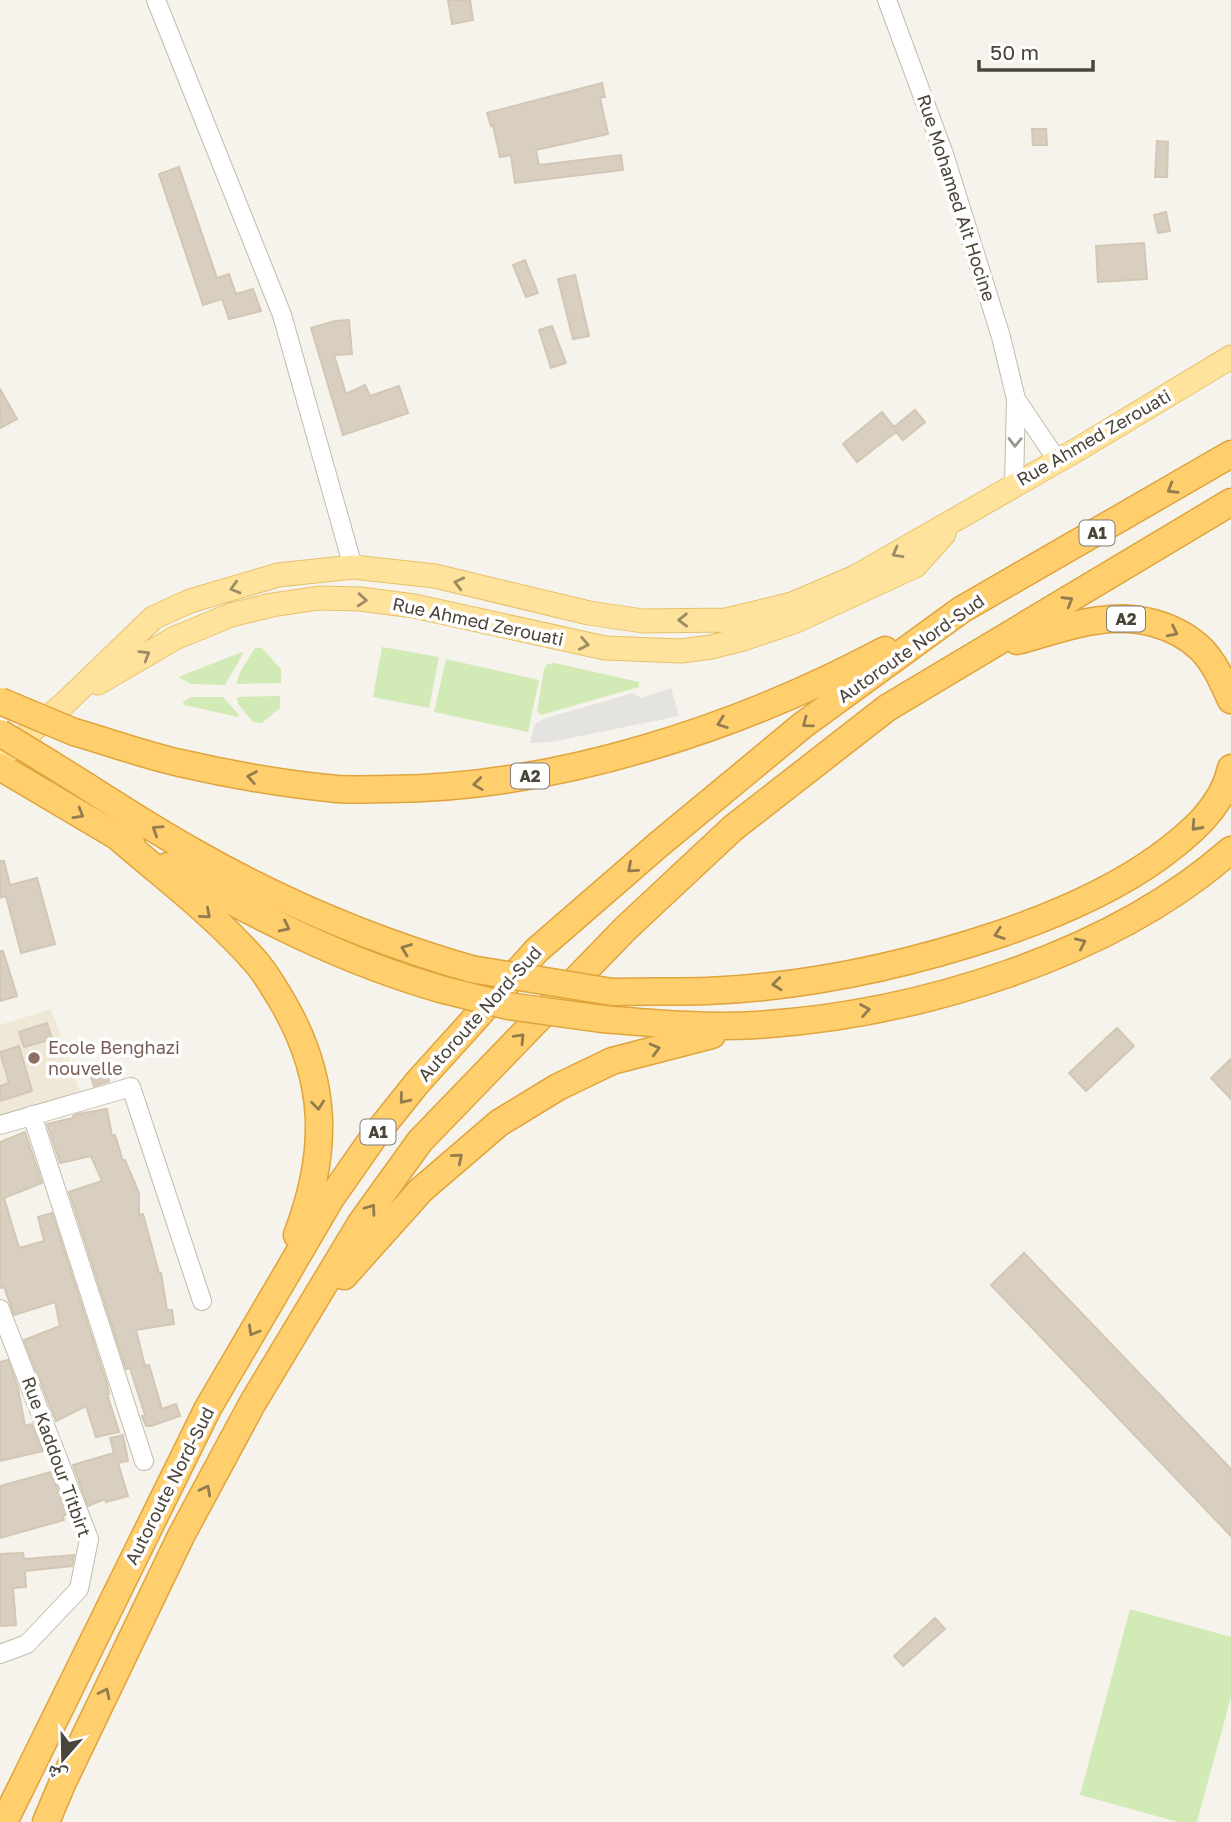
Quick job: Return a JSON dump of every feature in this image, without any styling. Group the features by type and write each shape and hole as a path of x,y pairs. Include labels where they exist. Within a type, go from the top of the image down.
{"highway":[{"name":"Autoroute Nord-Sud","path":"4,1822 208,1408 331,1198 373,1138 418,1083 537,950 803,725 961,610 1231,454"},
{"name":"Autoroute Nord-Sud","path":"46,1822 181,1536 252,1404 361,1223 420,1141 625,929 733,828 887,709 1231,502"},
{"name":"A2","path":"0,701 74,732 179,763 256,778 339,789 440,789 524,777 672,741 771,705 876,656 961,610"},
{"name":"A2","path":"989,649 1100,620 1139,619 1174,631 1201,649 1222,678 1231,700"},
{"path":"0,733 192,852 348,927 422,954 471,968 612,992 709,991 870,971 948,952 1052,916 1133,876 1188,835 1215,805 1231,768"},
{"path":"0,767 195,881 282,926 404,979 508,1006 602,1019 681,1025 754,1025 806,1020 971,986 1057,954 1140,916 1231,850"},
{"path":"118,837 225,930 257,963 298,1029 312,1072 319,1106 319,1143 312,1187 272,1300"},
{"path":"295,1333 421,1190 499,1123 558,1087 612,1061 754,1025"}],"main road":[{"name":"Rue Ahmed Zerouati","path":"65,702 153,618 191,601 278,575 353,567 435,576 589,613 643,621 726,620 792,604 855,577 956,520 1231,356"},
{"name":"Rue Ahmed Zerouati","path":"65,702 175,638 231,615 319,598 360,599 414,606 605,648 681,651 711,647 796,621 915,566 956,520"},
{"path":"0,758 65,702"}],"street":[{"path":"156,0 282,314 353,567"},
{"name":"Rue Mohamed Ait Hocine","path":"887,0 944,153 1001,337 1016,399"},
{"path":"1016,399 1057,460"},
{"path":"1014,485 1016,399"},
{"path":"0,1125 131,1087 202,1301"},
{"path":"32,1115 144,1461"},
{"name":"Rue Kaddour Titbirt","path":"0,1309 89,1539 79,1589 27,1644 0,1654"}],"shaded area":[{"path":"671,688 679,716 551,742 530,743 535,724 546,718 633,693 641,698"},
{"name":"Ecole Benghazi nouvelle","path":"51,1009 80,1092 0,1116 0,1025"}],"green space":[{"path":"382,647 439,657 429,708 373,697"},
{"path":"255,648 262,648 281,669 281,683 236,684"},
{"path":"242,652 225,685 191,684 178,677"},
{"path":"446,659 539,680 528,732 434,712"},
{"path":"555,663 639,682 639,687 541,715 537,711 544,669 547,664"},
{"path":"280,696 280,708 262,723 253,722 238,704 237,697"},
{"path":"191,697 223,697 239,715 238,717 184,705 183,702"},
{"path":"1130,1609 1231,1637 1231,1697 1197,1822 1178,1822 1080,1795"}],"building":[{"path":"448,0 470,0 473,20 452,24"},
{"path":"602,83 605,97 600,98 608,134 536,150 539,165 621,155 623,170 515,183 511,155 500,157 493,125 491,126 487,113"},
{"path":"1032,129 1046,129 1047,145 1033,145"},
{"path":"1157,141 1168,142 1167,177 1155,177"},
{"path":"179,167 217,278 229,274 236,294 253,289 261,311 229,319 222,299 203,305 159,174"},
{"path":"1166,212 1170,231 1158,233 1154,215"},
{"path":"1144,243 1147,279 1098,282 1096,246"},
{"path":"525,260 538,293 526,297 513,265"},
{"path":"575,275 589,336 573,339 558,279"},
{"path":"349,320 352,354 334,355 346,394 365,385 370,396 399,386 408,413 343,435 311,328"},
{"path":"552,326 566,363 551,368 539,330"},
{"path":"0,389 17,419 0,428"},
{"path":"915,410 925,422 903,440 896,432 857,462 843,444 882,412 894,427"},
{"path":"0,861 4,861 10,885 37,878 55,944 21,953 6,896 0,898"},
{"path":"0,951 3,951 17,996 0,1001"},
{"path":"47,1023 52,1039 24,1047 19,1032"},
{"path":"1117,1028 1134,1046 1086,1091 1069,1073"},
{"path":"19,1046 32,1091 0,1101 0,1086 9,1083 0,1052"},
{"path":"1231,1059 1231,1099 1211,1078"},
{"path":"106,1072 109,1081 94,1086 91,1077"},
{"path":"107,1109 112,1136 115,1135 123,1161 125,1160 139,1193 139,1215 143,1214 161,1273 167,1310 172,1310 174,1324 136,1330 145,1366 149,1365 162,1409 176,1404 180,1416 151,1426 146,1426 142,1416 145,1415 130,1368 126,1369 69,1192 102,1181 91,1156 60,1163 47,1124 73,1118 78,1114"},
{"path":"25,1132 42,1183 4,1198 19,1248 44,1241 38,1217 52,1213 107,1384 107,1394 119,1432 96,1437 86,1406 56,1421 24,1340 60,1326 55,1302 14,1315 4,1287 0,1288 0,1142"},
{"path":"1024,1253 1231,1469 1231,1536 991,1285"},
{"path":"8,1360 18,1388 25,1426 32,1424 43,1451 0,1461 0,1362"},
{"path":"123,1435 128,1461 118,1463 128,1496 106,1502 105,1499 88,1506 73,1465 114,1453 110,1438"},
{"path":"51,1472 67,1514 63,1516 64,1520 0,1538 0,1486"},
{"path":"23,1553 24,1559 74,1555 72,1566 25,1571 26,1587 13,1588 16,1625 0,1626 0,1554"},
{"path":"935,1618 945,1629 903,1666 894,1656"}],"place":[{"name":"Ecole Benghazi nouvelle","path":"34,1058"}]}
